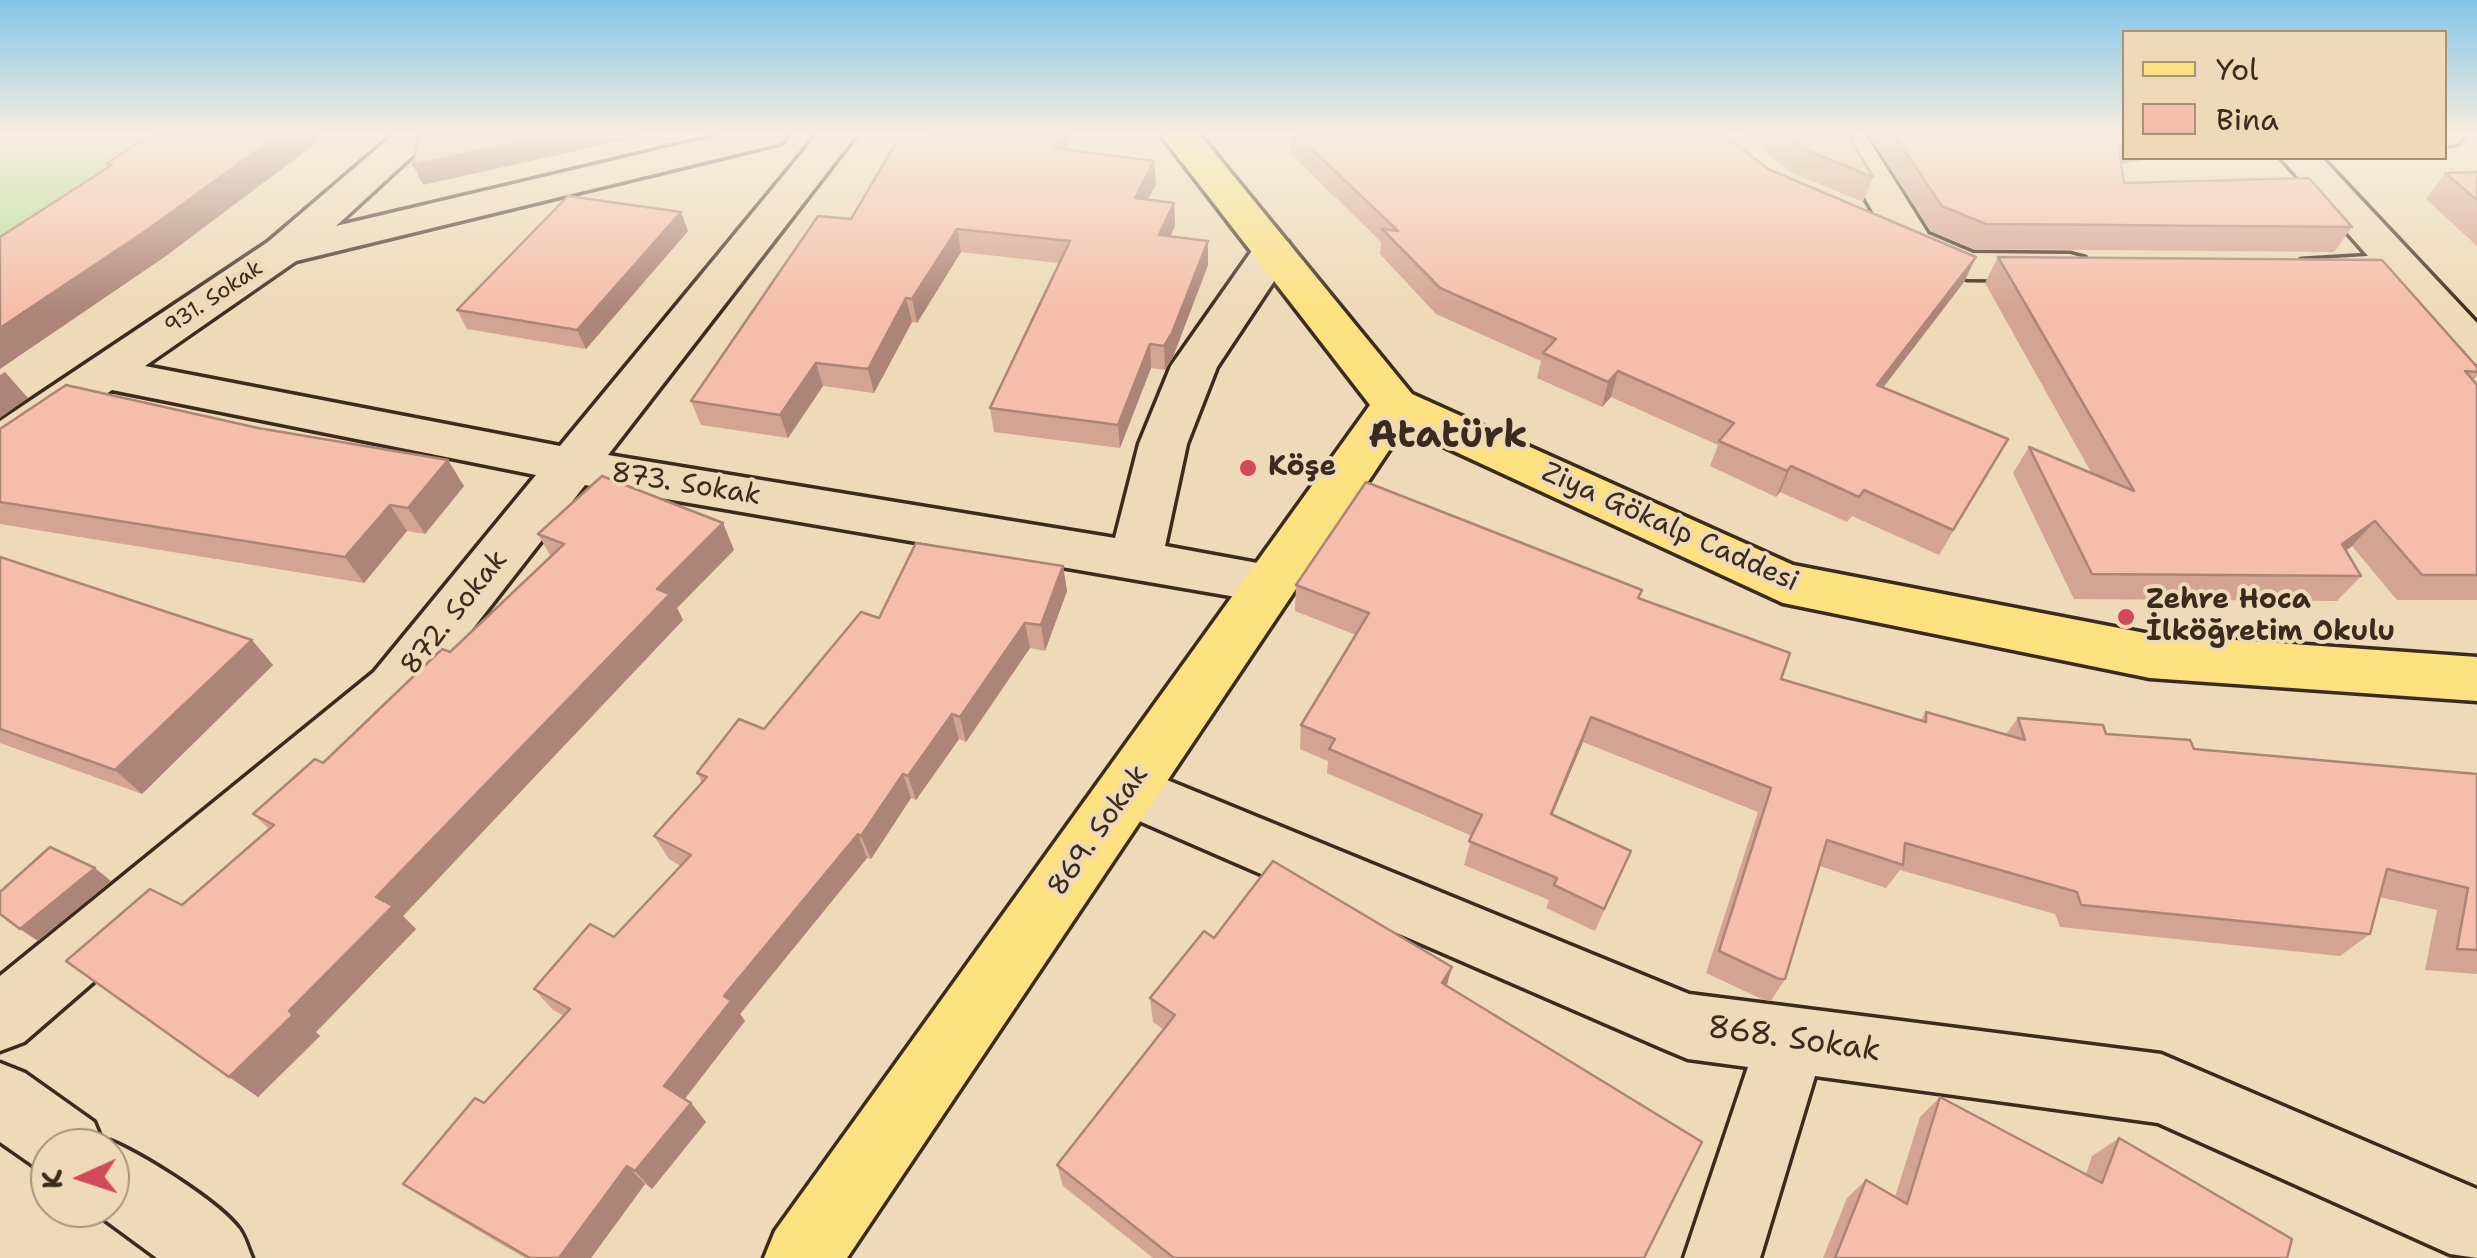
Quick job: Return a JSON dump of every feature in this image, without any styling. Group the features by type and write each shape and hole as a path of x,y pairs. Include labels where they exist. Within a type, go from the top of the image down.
{"main road":[{"name":"Ziya Gökalp Caddesi","path":"1227,194 1395,404 1782,583 2150,656 2477,679"},
{"name":"869. Sokak","path":"802,1258 1395,404"}],"street":[{"name":"931. Sokak","path":"0,444 284,251 349,194"},
{"path":"284,251 521,194"},
{"name":"872. Sokak","path":"0,1019 394,688 790,194"},
{"path":"1883,194 1912,242"},
{"path":"2343,194 2403,269 2477,350"},
{"path":"1844,212 1968,266 2106,267"},
{"path":"1136,560 1163,444 1194,366 1273,251"},
{"path":"2284,268 2403,269"},
{"name":"873. Sokak","path":"103,373 574,466 1271,583"},
{"name":"868. Sokak","path":"1128,789 1688,1026 2162,1088 2477,1227"},
{"path":"1722,1258 1791,1040"},
{"path":"0,1098 41,1128"},
{"path":"130,1193 214,1258"}],"green space":[{"path":"0,194 94,194 0,256"}],"building":[{"path":"67,194 197,194 0,328 0,237"},
{"path":"866,194 1137,194 1135,198 1174,203 1159,235 1208,241 1172,333 1164,346 1150,344 1118,425 990,408 1070,241 957,229 912,299 906,298 868,369 816,363 780,415 691,401 818,216 851,219"},
{"path":"1359,194 1826,194 1976,257 1877,385 2008,439 1953,530 1864,490 1859,497 1791,466 1787,471 1719,441 1734,423 1618,371 1608,382 1543,353 1556,339 1440,288 1382,229 1398,231"},
{"path":"1934,194 2323,194 2352,227 1986,224 1942,206"},
{"path":"568,196 681,212 577,330 457,310"},
{"path":"1998,257 2382,260 2477,367 2477,372 2465,371 2477,385 2477,575 2422,575 2375,521 2342,544 2361,576 2092,574 2029,447 2134,491"},
{"path":"66,385 258,428 448,460 408,508 390,505 345,557 0,502 0,429"},
{"path":"602,476 723,523 657,589 670,594 376,897 393,906 289,1011 293,1015 229,1077 66,961 150,889 182,905 274,825 253,814 315,759 323,763 442,649 450,652 564,544 538,534"},
{"path":"1366,482 1642,590 1638,598 1790,653 1781,679 1926,722 1926,712 2025,740 2018,718 2103,725 2106,734 2190,740 2194,749 2477,774 2477,950 2457,949 2468,888 2387,869 2370,934 2081,905 2077,892 1905,843 1903,865 1827,840 1785,979 1779,979 1719,951 1771,788 1591,717 1551,814 1631,851 1604,909 1554,885 1557,878 1469,841 1482,815 1329,749 1335,739 1301,725 1369,613 1296,585"},
{"path":"916,543 1063,566 1041,625 1025,623 960,717 952,714 908,776 903,774 861,836 858,834 724,996 731,1001 664,1086 691,1103 635,1171 627,1166 559,1258 530,1258 403,1184 475,1098 484,1103 570,1009 534,989 590,924 614,937 691,855 654,836 707,777 697,773 739,719 764,729 861,612 879,618"},
{"path":"0,557 252,640 115,770 0,729"},
{"path":"50,847 95,868 20,929 0,914 0,892"},
{"path":"1273,861 1452,967 1442,983 1702,1142 1644,1258 1174,1258 1057,1165 1175,1015 1150,998 1204,931 1214,938"},
{"path":"1940,1097 2102,1183 2119,1138 2292,1239 2287,1258 1835,1258 1866,1180 1907,1204"}],"place":[{"name":"Köşe","path":"1248,468"},
{"name":"Zehre Hoca İlköğretim Okulu","path":"2126,617"}],"district":[{"name":"Atatürk","path":"1448,437"}]}
